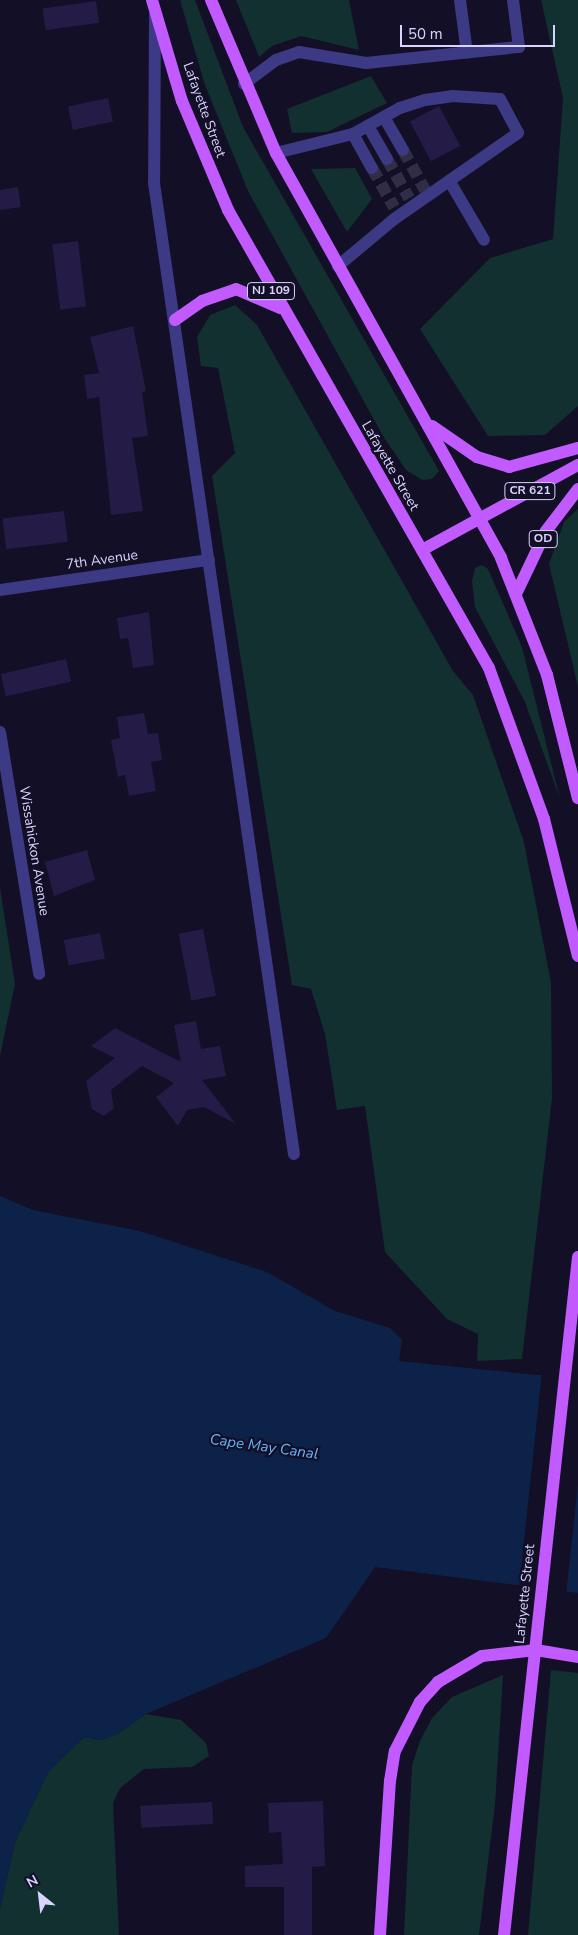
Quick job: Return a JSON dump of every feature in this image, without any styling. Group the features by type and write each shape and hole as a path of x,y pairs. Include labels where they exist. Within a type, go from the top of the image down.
{"main road":[{"name":"Lafayette Street","path":"152,0 155,15 212,175 281,309 489,668 512,723 544,819 578,956"},
{"path":"211,0 244,84 276,153 338,266 482,518 516,594 547,675 578,798"},
{"path":"175,320 202,301 236,289 281,309"},
{"path":"430,425 477,457 509,467 578,448"},
{"name":"CR 621","path":"422,550 578,465"},
{"name":"OD","path":"516,594 546,531 563,503 578,489"},
{"name":"Lafayette Street","path":"504,1935 578,1257"},
{"path":"380,1935 390,1781 399,1742 420,1702 438,1682 482,1656 536,1650 578,1657"}],"street":[{"path":"460,0 467,52"},
{"path":"244,84 276,60 300,52 366,63 519,46 513,0"},
{"path":"155,15 152,154 208,560 294,1154"},
{"path":"276,153 353,134 384,117 425,100 452,96 500,98 518,133 450,182 396,211 338,266"},
{"path":"384,117 403,150"},
{"path":"368,126 387,159"},
{"path":"353,134 372,168"},
{"path":"450,182 484,240"},
{"name":"7th Avenue","path":"0,590 208,560"},
{"name":"Wissahickon Avenue","path":"0,732 39,974"}],"green space":[{"path":"180,0 195,0 243,127 439,471 432,479 422,480 406,470 383,436 248,191 205,85"},
{"path":"236,0 349,0 359,50 301,36 272,46 259,57"},
{"path":"541,0 578,0 578,406 545,435 488,436 420,329 490,258 553,239 563,98"},
{"path":"371,76 387,103 327,132 292,133 287,109"},
{"path":"355,168 372,199 347,232 311,169"},
{"path":"235,305 257,325 453,671 473,695 524,842 551,983 552,1098 522,1359 477,1361 478,1334 447,1319 385,1252 365,1106 337,1110 325,1034 311,989 292,985 212,476 235,453 218,368 201,366 197,337 210,315"},
{"path":"578,509 578,687 549,564 564,522"},
{"path":"482,565 488,569 522,647 560,799 525,702 475,607 472,581 475,568"},
{"path":"0,888 15,984 0,1056"},
{"path":"551,1670 578,1673 578,1935 528,1935"},
{"path":"503,1675 495,1805 479,1935 404,1935 412,1765 420,1741 432,1718 452,1697"},
{"path":"146,1714 181,1720 206,1743 209,1756 192,1767 144,1769 120,1788 113,1803 119,1935 0,1935 0,1909 15,1842 48,1772 84,1737 101,1740 119,1733"}],"water":[{"name":"Cape May Canal","path":"0,1196 33,1210 140,1231 267,1272 335,1311 390,1328 402,1340 399,1361 536,1375 578,1374 578,1593 375,1567 326,1638 146,1714 119,1733 101,1740 84,1737 48,1772 15,1842 0,1909"}],"pier":[{"path":"542,1372 578,1372 578,1484 566,1594 519,1588"}],"building":[{"path":"96,1 99,23 46,30 43,9"},
{"path":"108,98 113,121 73,130 68,107"},
{"path":"439,106 460,146 431,161 410,121"},
{"path":"18,187 21,207 0,210 0,190"},
{"path":"78,241 86,307 60,310 52,244"},
{"path":"133,326 146,391 142,392 148,436 132,438 143,511 111,515 99,397 87,399 84,375 99,373 90,337"},
{"path":"64,511 68,542 6,549 2,519"},
{"path":"149,612 154,665 133,668 128,638 120,639 117,618"},
{"path":"66,659 71,681 6,696 1,674"},
{"path":"144,713 148,734 158,733 162,760 151,762 156,791 129,796 125,775 118,777 111,740 120,738 117,717"},
{"path":"87,850 95,880 54,896 45,862"},
{"path":"203,929 216,996 191,1001 178,934"},
{"path":"100,933 105,959 69,966 64,940"},
{"path":"196,1021 201,1049 220,1046 226,1076 202,1080 236,1124 204,1107 187,1110 178,1126 156,1097 174,1083 142,1066 111,1090 114,1108 104,1116 92,1109 86,1081 115,1058 91,1046 115,1028 181,1062 174,1025"},
{"path":"323,1801 325,1866 312,1867 312,1935 284,1935 284,1887 245,1887 245,1866 283,1864 281,1832 269,1833 268,1803"},
{"path":"212,1802 213,1824 141,1828 140,1806"}],"tunnel":[{"path":"403,150 425,190"},
{"path":"387,159 409,198"},
{"path":"372,168 394,207"}]}
